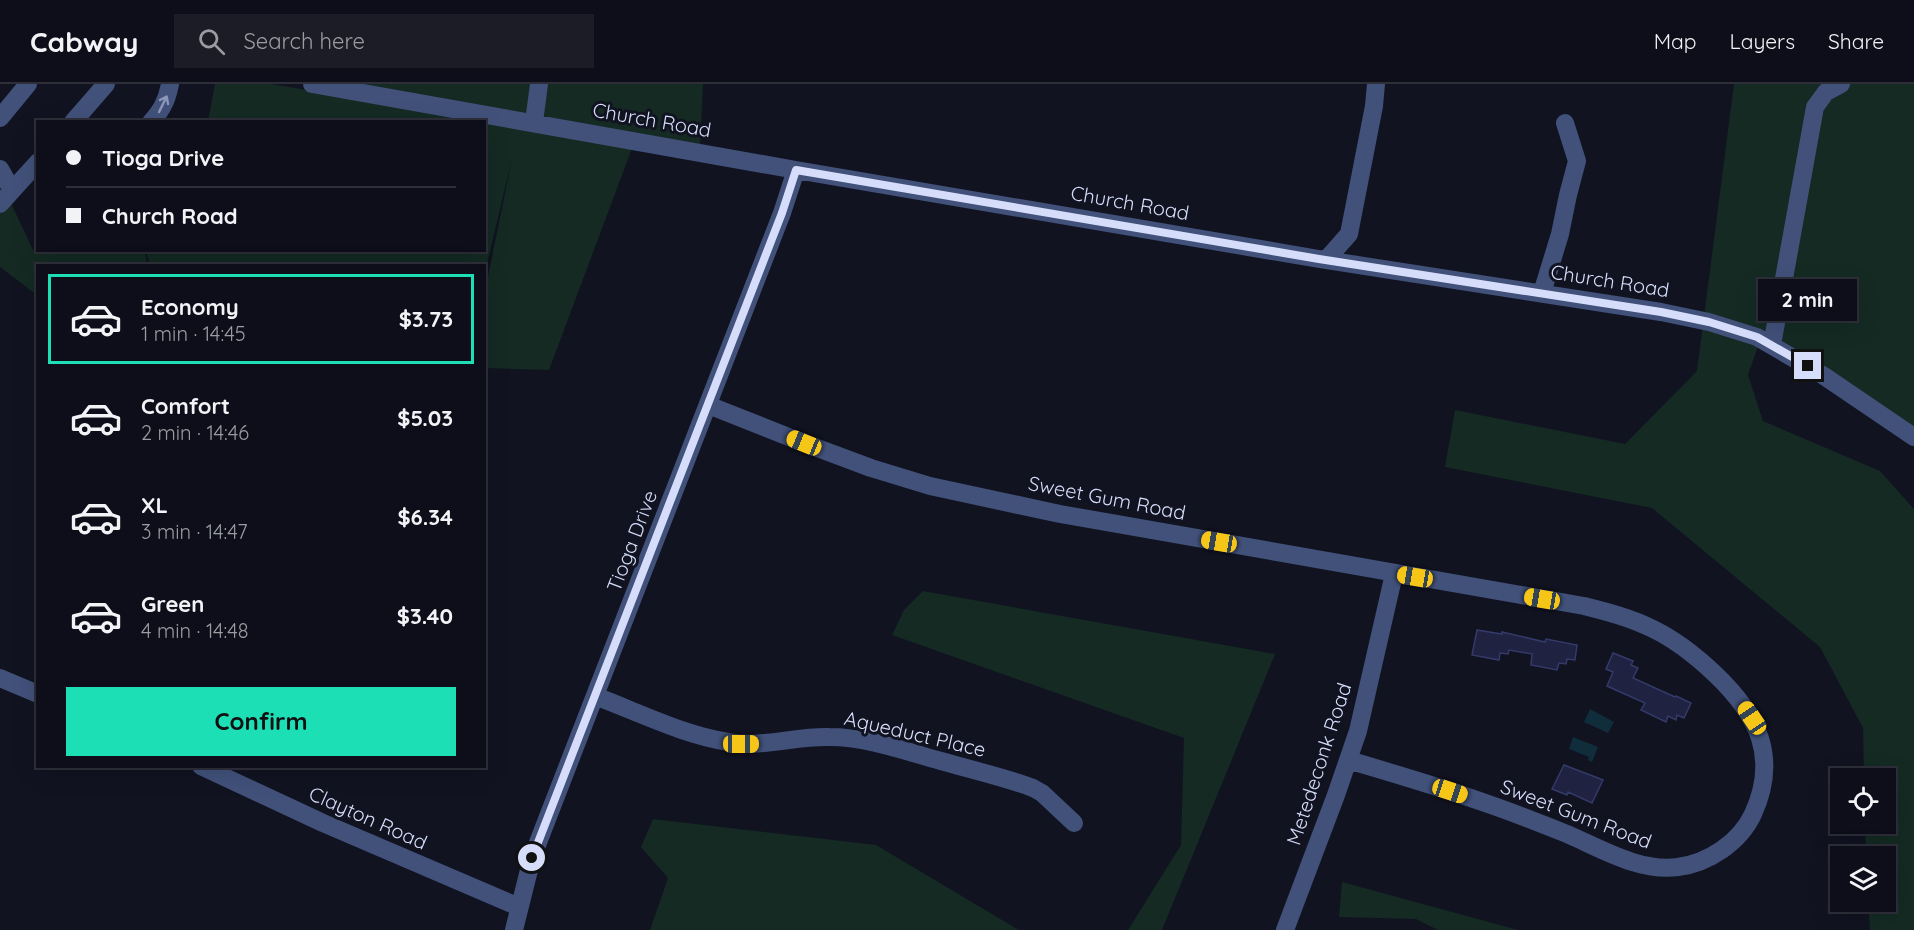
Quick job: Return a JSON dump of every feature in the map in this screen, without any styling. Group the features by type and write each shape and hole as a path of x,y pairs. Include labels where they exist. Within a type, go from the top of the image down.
{"street":[{"path":"0,118 28,84"},
{"path":"75,120 106,84"},
{"path":"153,120 167,98 170,84"},
{"name":"Church Road","path":"312,84 796,170 1357,264 1661,312 1709,322 1750,334 1772,345 1824,376 1914,437"},
{"path":"534,122 539,84"},
{"path":"1357,264 1349,234 1374,106 1376,84"},
{"path":"1772,345 1815,107 1826,92 1841,84"},
{"path":"1542,293 1560,234 1577,161 1565,123"},
{"path":"0,204 36,164"},
{"path":"0,169 12,190"},
{"name":"Tioga Drive","path":"514,930 532,858 782,213 796,170"},
{"path":"1327,259 1349,234"},
{"name":"Sweet Gum Road","path":"708,405 871,468 930,486 1060,513 1606,611 1630,619 1667,637 1701,660 1722,680 1752,718 1764,749 1765,763 1764,785 1751,819 1736,839 1719,852 1700,861 1679,867 1650,867 1633,863 1554,828 1492,805 1348,760"},
{"name":"Metedeconk Road","path":"1285,930 1358,731 1394,574"},
{"path":"0,678 36,693"},
{"name":"Aqueduct Place","path":"595,696 694,734 727,742 762,744 807,737 831,737 856,739 886,746 1033,788 1042,793 1074,823"},
{"name":"Clayton Road","path":"205,768 334,828 519,907"}],"green space":[{"path":"215,84 271,84 519,125 344,84 703,84 700,145 637,135 549,370 486,368 486,286 512,159 486,268 486,264 150,264 146,252 486,252 486,120 208,120"},
{"path":"1734,84 1914,84 1914,435 1761,338 1748,375 1763,421 1880,471 1914,509 1914,930 1870,930 1869,912 1896,912 1896,846 1866,846 1865,834 1896,834 1896,768 1864,768 1863,728 1820,647 1652,508 1445,467 1455,410 1625,444 1697,371"},
{"path":"0,180 35,254 38,252 145,252 147,264 36,264 36,294 0,267"},
{"path":"923,591 1275,654 1162,930 1128,930 1181,845 1184,738 892,635 904,610"},
{"path":"653,819 876,845 1019,930 650,930 668,878 641,847"},
{"path":"1342,882 1518,930 1438,930 1416,919 1339,917"}],"water":[{"path":"1590,709 1614,722 1608,733 1584,722"},
{"path":"1573,737 1598,747 1592,762 1588,760 1589,757 1569,749"}],"building":[{"path":"1477,630 1577,645 1575,660 1567,659 1566,664 1559,663 1557,670 1531,665 1532,654 1509,650 1508,654 1500,653 1499,660 1472,655"},
{"path":"1613,653 1633,661 1631,665 1638,668 1633,678 1691,703 1684,718 1677,715 1676,720 1668,716 1666,722 1641,710 1645,703 1607,686 1613,672 1606,669"},
{"path":"1564,765 1603,780 1592,803 1568,792 1567,795 1552,789"}],"route":[{"path":"532,858 646,569 782,213 796,170 1319,259 1661,312 1709,322 1757,337 1808,366"}]}
